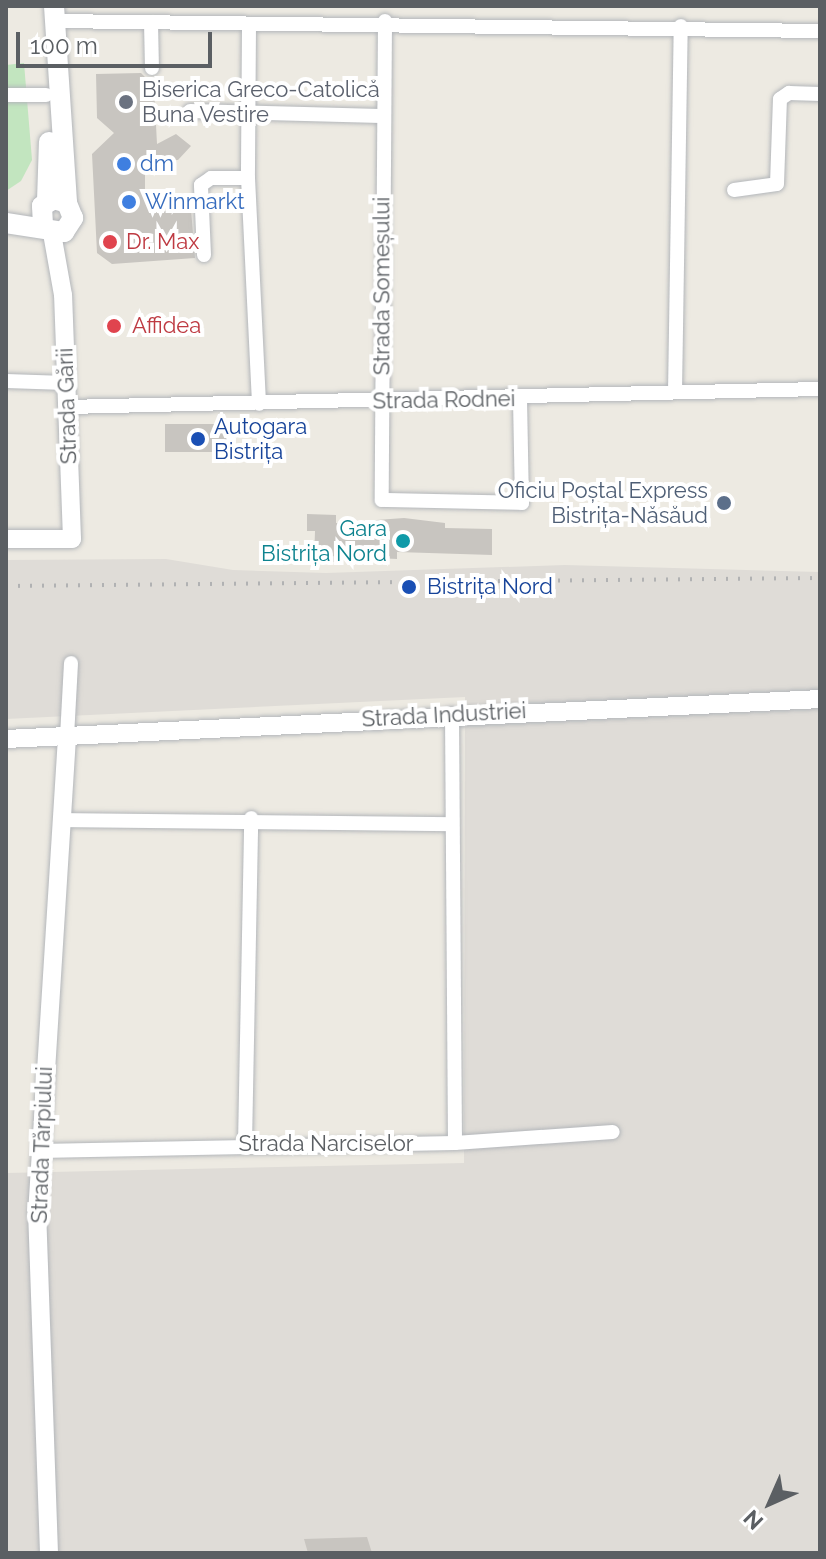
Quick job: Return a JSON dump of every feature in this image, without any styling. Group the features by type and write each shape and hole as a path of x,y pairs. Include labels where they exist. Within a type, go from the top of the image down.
{"main road":[{"name":"Strada Gării","path":"41,6 53,217"},
{"name":"Strada Gării","path":"53,217 55,14"},
{"path":"6,223 53,217"}],"street":[{"path":"55,14 151,22 249,25 385,21 820,31"},
{"name":"Strada Someșului","path":"385,21 381,116 382,500 522,503 520,400"},
{"path":"151,22 152,68"},
{"path":"249,25 248,178 259,404"},
{"path":"675,392 681,26"},
{"path":"734,190 777,184 780,99 789,93 820,94"},
{"path":"6,95 46,95"},
{"path":"190,111 381,116"},
{"path":"204,255 201,185 211,178 248,178"},
{"name":"Strada Gării","path":"6,539 72,539 61,273 53,217"},
{"path":"6,381 66,383"},
{"name":"Strada Rodnei","path":"67,407 520,400 820,389"},
{"path":"67,737 71,663"},
{"name":"Strada Industriei","path":"6,739 452,714 820,699"},
{"path":"452,714 449,824 455,1143"},
{"name":"Strada Tărpiului","path":"49,1553 39,1151 67,737"},
{"path":"61,820 251,818 449,824"},
{"path":"245,1144 251,818"},
{"name":"Strada Narciselor","path":"39,1151 245,1144 455,1143 613,1132"}],"shaded area":[{"path":"166,559 233,570 326,573 565,565 820,572 820,1553 6,1553 6,1173 464,1163 465,697 6,719 6,560"}],"green space":[{"path":"24,63 32,160 21,181 6,191 6,65"}],"building":[{"name":"Winmarkt","path":"141,73 154,86 157,144 176,134 191,146 178,160 145,160 145,194 162,193 163,211 191,209 195,258 112,264 97,253 92,154 114,133 97,118 96,74"},
{"name":"Autogara Bistrița","path":"165,424 232,424 232,452 165,452"},
{"name":"Gara Bistrița Nord","path":"307,514 336,515 336,523 404,518 445,523 445,528 492,529 492,555 397,552 397,559 338,556 338,562 314,562 315,531 307,531"},
{"path":"367,1537 372,1553 308,1553 304,1539"}],"railway":[{"path":"6,586 820,578"}],"place":[{"name":"Biserica Greco-Catolică Buna Vestire","path":"126,102"},
{"name":"dm","path":"124,164"},
{"name":"Winmarkt","path":"129,202"},
{"name":"Dr. Max","path":"110,242"},
{"name":"Affidea","path":"114,326"},
{"name":"Autogara Bistrița","path":"198,439"},
{"name":"Oficiu Poștal Express Bistrița-Năsăud","path":"724,503"},
{"name":"Gara Bistrița Nord","path":"403,541"},
{"name":"Bistrița Nord","path":"409,587"}]}
